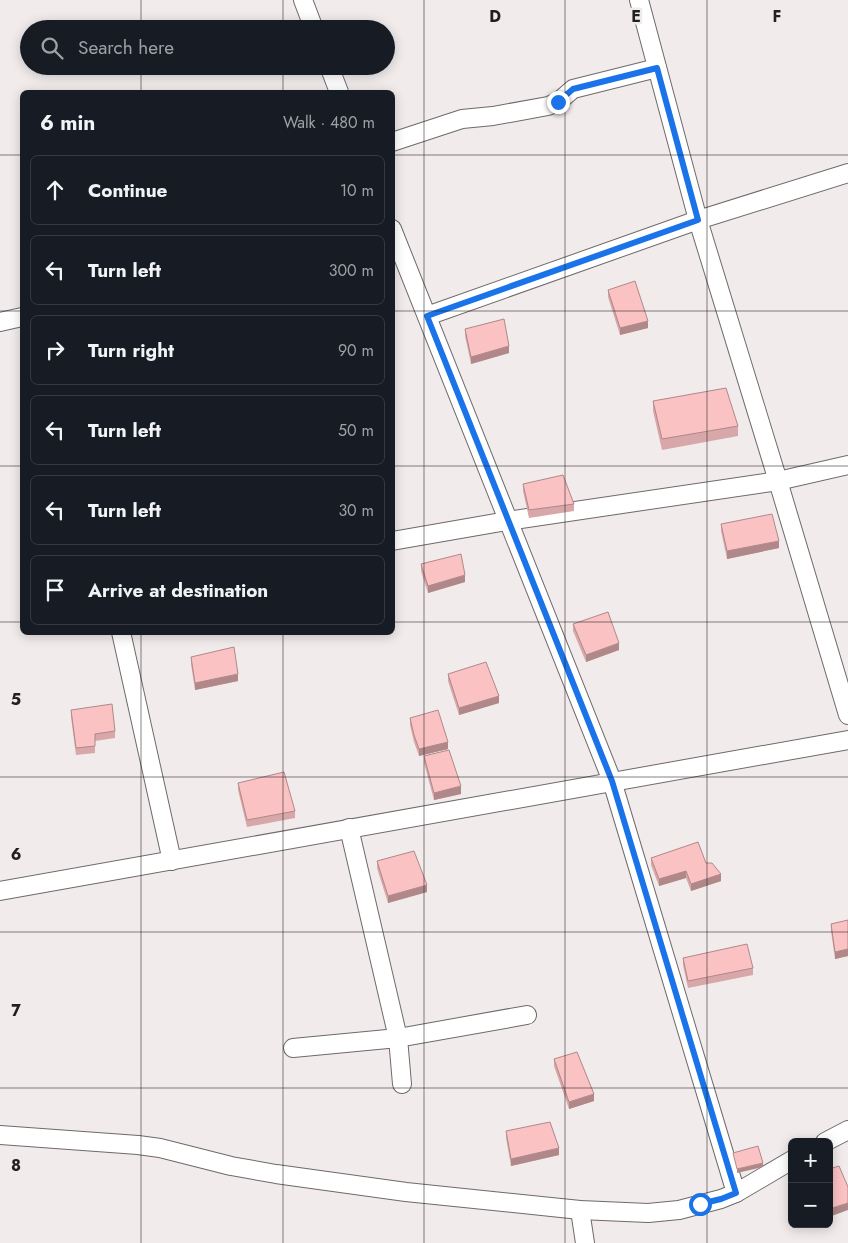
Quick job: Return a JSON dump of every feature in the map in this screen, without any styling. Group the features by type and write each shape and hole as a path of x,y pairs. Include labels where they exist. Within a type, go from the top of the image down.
{"street":[{"path":"302,0 310,20"},
{"path":"639,0 698,220 848,715"},
{"path":"395,141 462,119 493,116 548,106 558,102 573,89 657,68"},
{"path":"331,75 337,90"},
{"path":"427,316 698,220 848,173"},
{"path":"395,238 612,781 736,1193"},
{"path":"0,322 20,318"},
{"path":"395,540 507,521 778,481 848,465"},
{"path":"122,635 172,861"},
{"path":"0,891 848,740"},
{"path":"349,828 398,1038 402,1084"},
{"path":"293,1048 398,1038 528,1015"},
{"path":"833,1138 848,1130"},
{"path":"0,1135 160,1148 231,1166 406,1192 580,1210 648,1213 679,1210 721,1199 736,1193 788,1162"},
{"path":"580,1210 585,1243"}],"building":[{"path":"635,281 648,321 620,328 608,290"},
{"path":"504,319 509,346 471,357 465,329"},
{"path":"726,388 738,426 662,439 653,401"},
{"path":"563,475 574,504 529,510 523,484"},
{"path":"772,514 779,541 727,551 721,524"},
{"path":"461,554 465,575 428,586 421,564"},
{"path":"608,612 619,643 586,655 573,624"},
{"path":"234,647 238,674 195,683 191,657"},
{"path":"486,662 499,696 459,708 448,674"},
{"path":"112,704 115,731 95,734 95,746 76,748 71,710"},
{"path":"438,710 448,742 419,749 410,718"},
{"path":"449,750 461,786 434,793 424,756"},
{"path":"284,772 295,811 247,820 238,783"},
{"path":"698,842 706,863 712,863 721,874 691,884 686,871 659,879 651,858"},
{"path":"414,851 427,885 388,896 377,861"},
{"path":"848,920 848,949 835,952 831,924"},
{"path":"747,944 753,968 688,981 683,958"},
{"path":"577,1052 594,1094 569,1102 554,1059"},
{"path":"550,1122 559,1148 511,1159 506,1131"},
{"path":"758,1146 763,1163 737,1169 733,1153"},
{"path":"839,1166 848,1187 848,1203 833,1208 833,1183 833,1168"}],"route":[{"path":"558,102 573,89 657,68 698,220 427,316 612,781 736,1193 700,1204"}]}
